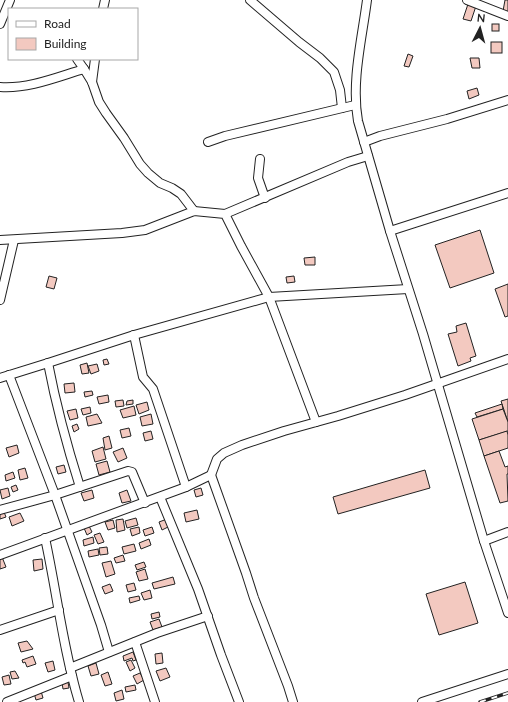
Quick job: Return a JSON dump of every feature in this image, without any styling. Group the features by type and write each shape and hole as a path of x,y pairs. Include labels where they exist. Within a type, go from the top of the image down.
{"street":[{"path":"0,24 10,0"},
{"path":"250,0 320,58 334,72 340,90 342,108"},
{"path":"367,0 355,86 355,104 364,142 390,231 423,334 436,384 484,541 508,613"},
{"path":"467,0 508,16"},
{"path":"78,60 92,82 99,102 140,164 160,183 181,194 194,211"},
{"path":"92,82 95,60"},
{"path":"0,87 30,85 44,82 84,69"},
{"path":"364,142 380,136 447,120 508,100"},
{"path":"208,142 292,119 355,104"},
{"path":"0,240 103,235 145,230 194,211 225,214 348,162 368,156"},
{"path":"260,159 258,178 265,198"},
{"path":"390,231 508,193"},
{"path":"225,214 269,297 316,422"},
{"path":"0,300 14,240"},
{"path":"0,378 134,335 269,297 408,289"},
{"path":"134,335 143,377 153,389 186,487"},
{"path":"293,702 254,598 211,475 217,459 224,453 263,438 351,412 508,359"},
{"path":"48,363 59,416 80,487"},
{"path":"9,375 55,495 101,625 109,652"},
{"path":"0,510 55,495 128,471 132,472 145,503"},
{"path":"0,555 160,498 211,475"},
{"path":"160,498 208,616 239,702"},
{"path":"484,541 508,532"},
{"path":"45,538 70,668 80,702"},
{"path":"0,630 59,610"},
{"path":"70,668 135,642 208,616"},
{"path":"135,642 155,702"},
{"path":"422,702 508,674"},
{"path":"7,702 72,676"}],"building":[{"path":"505,0 508,0 508,12 503,11"},
{"path":"468,4 476,6 471,21 463,19"},
{"path":"492,24 499,24 499,31 492,31"},
{"path":"491,42 502,42 502,53 491,53"},
{"path":"408,54 413,56 409,67 404,66"},
{"path":"470,58 479,58 480,68 472,68"},
{"path":"477,88 479,95 469,99 467,91"},
{"path":"480,230 494,273 450,288 435,245"},
{"path":"315,257 315,265 305,265 304,258"},
{"path":"49,276 57,278 54,289 46,287"},
{"path":"294,276 295,282 287,283 286,277"},
{"path":"508,284 508,316 505,317 495,289"},
{"path":"466,323 476,356 470,358 471,361 458,366 448,334 457,332 456,326"},
{"path":"107,359 109,364 104,365 103,360"},
{"path":"87,363 89,373 82,374 80,365"},
{"path":"97,364 99,371 91,374 88,366"},
{"path":"74,383 75,392 65,393 64,384"},
{"path":"92,391 93,395 85,397 84,392"},
{"path":"108,395 109,402 99,404 97,397"},
{"path":"508,399 508,422 501,401"},
{"path":"123,400 124,406 116,407 115,401"},
{"path":"133,400 133,404 126,405 127,401"},
{"path":"147,402 149,410 139,414 136,405"},
{"path":"502,404 503,409 477,417 475,413"},
{"path":"134,406 136,415 123,418 120,410"},
{"path":"90,407 91,413 83,415 81,409"},
{"path":"76,409 78,418 70,420 67,411"},
{"path":"503,409 508,422 508,431 479,440 472,419"},
{"path":"97,414 102,423 88,426 86,417"},
{"path":"151,414 153,424 142,426 140,417"},
{"path":"77,424 79,429 74,432 72,426"},
{"path":"129,428 131,436 122,438 120,430"},
{"path":"151,431 153,439 145,441 143,433"},
{"path":"507,431 508,448 484,456 479,440"},
{"path":"109,436 112,448 105,450 103,438"},
{"path":"17,445 19,453 9,457 6,448"},
{"path":"103,447 106,459 95,462 92,451"},
{"path":"123,448 127,458 118,462 113,452"},
{"path":"499,451 505,467 508,466 508,501 500,503 484,456"},
{"path":"107,461 110,472 99,475 96,464"},
{"path":"64,465 66,472 58,474 56,467"},
{"path":"25,468 28,478 20,480 18,470"},
{"path":"425,470 430,488 338,514 333,497"},
{"path":"13,472 15,478 6,481 5,475"},
{"path":"16,485 18,490 13,492 11,487"},
{"path":"8,488 10,496 2,499 0,490"},
{"path":"201,488 203,495 196,497 194,490"},
{"path":"92,490 94,498 84,501 81,493"},
{"path":"127,490 131,501 122,503 119,493"},
{"path":"197,510 199,519 186,522 184,513"},
{"path":"4,512 6,517 0,519 0,513"},
{"path":"20,513 24,521 12,526 9,517"},
{"path":"136,518 138,525 127,528 125,521"},
{"path":"123,519 125,530 117,532 116,520"},
{"path":"167,519 170,526 162,530 159,522"},
{"path":"113,520 115,528 108,530 105,522"},
{"path":"89,526 92,532 87,535 84,528"},
{"path":"139,527 140,533 132,536 130,529"},
{"path":"152,527 154,533 145,536 143,530"},
{"path":"100,533 104,542 98,544 94,535"},
{"path":"93,537 94,543 84,546 83,540"},
{"path":"149,539 151,545 141,549 139,543"},
{"path":"134,544 136,551 124,554 122,547"},
{"path":"107,547 108,554 100,555 99,548"},
{"path":"98,549 99,555 89,557 88,551"},
{"path":"123,555 125,561 116,563 114,558"},
{"path":"2,557 6,567 0,569 0,558"},
{"path":"42,559 43,569 34,571 33,560"},
{"path":"111,561 115,574 106,577 102,563"},
{"path":"144,562 146,567 137,570 135,565"},
{"path":"145,569 148,579 139,581 136,572"},
{"path":"173,577 175,584 154,589 152,583"},
{"path":"465,582 478,623 439,635 426,594"},
{"path":"134,583 136,590 128,592 126,585"},
{"path":"110,584 113,591 105,594 102,587"},
{"path":"150,590 152,598 144,600 141,593"},
{"path":"139,596 140,600 130,603 129,598"},
{"path":"159,612 160,617 152,619 151,614"},
{"path":"159,619 162,627 153,630 150,622"},
{"path":"27,641 33,649 21,652 18,643"},
{"path":"133,652 136,660 133,661 132,658 124,661 123,656"},
{"path":"162,653 163,663 156,664 155,654"},
{"path":"33,656 36,664 27,667 25,662 23,663 22,660"},
{"path":"131,660 135,668 130,671 126,662"},
{"path":"53,661 55,670 48,672 45,663"},
{"path":"96,663 99,674 91,676 88,666"},
{"path":"166,668 170,677 160,681 156,671"},
{"path":"15,671 19,678 12,679 10,672"},
{"path":"108,672 112,684 105,686 101,675"},
{"path":"140,673 144,680 137,684 133,676"},
{"path":"9,675 11,684 4,685 2,677"},
{"path":"68,682 69,688 63,689 62,683"},
{"path":"135,685 136,690 126,692 125,687"},
{"path":"122,690 124,699 116,701 114,693"},
{"path":"41,691 43,698 36,700 34,693"}],"railway":[{"path":"480,702 508,693"}]}
